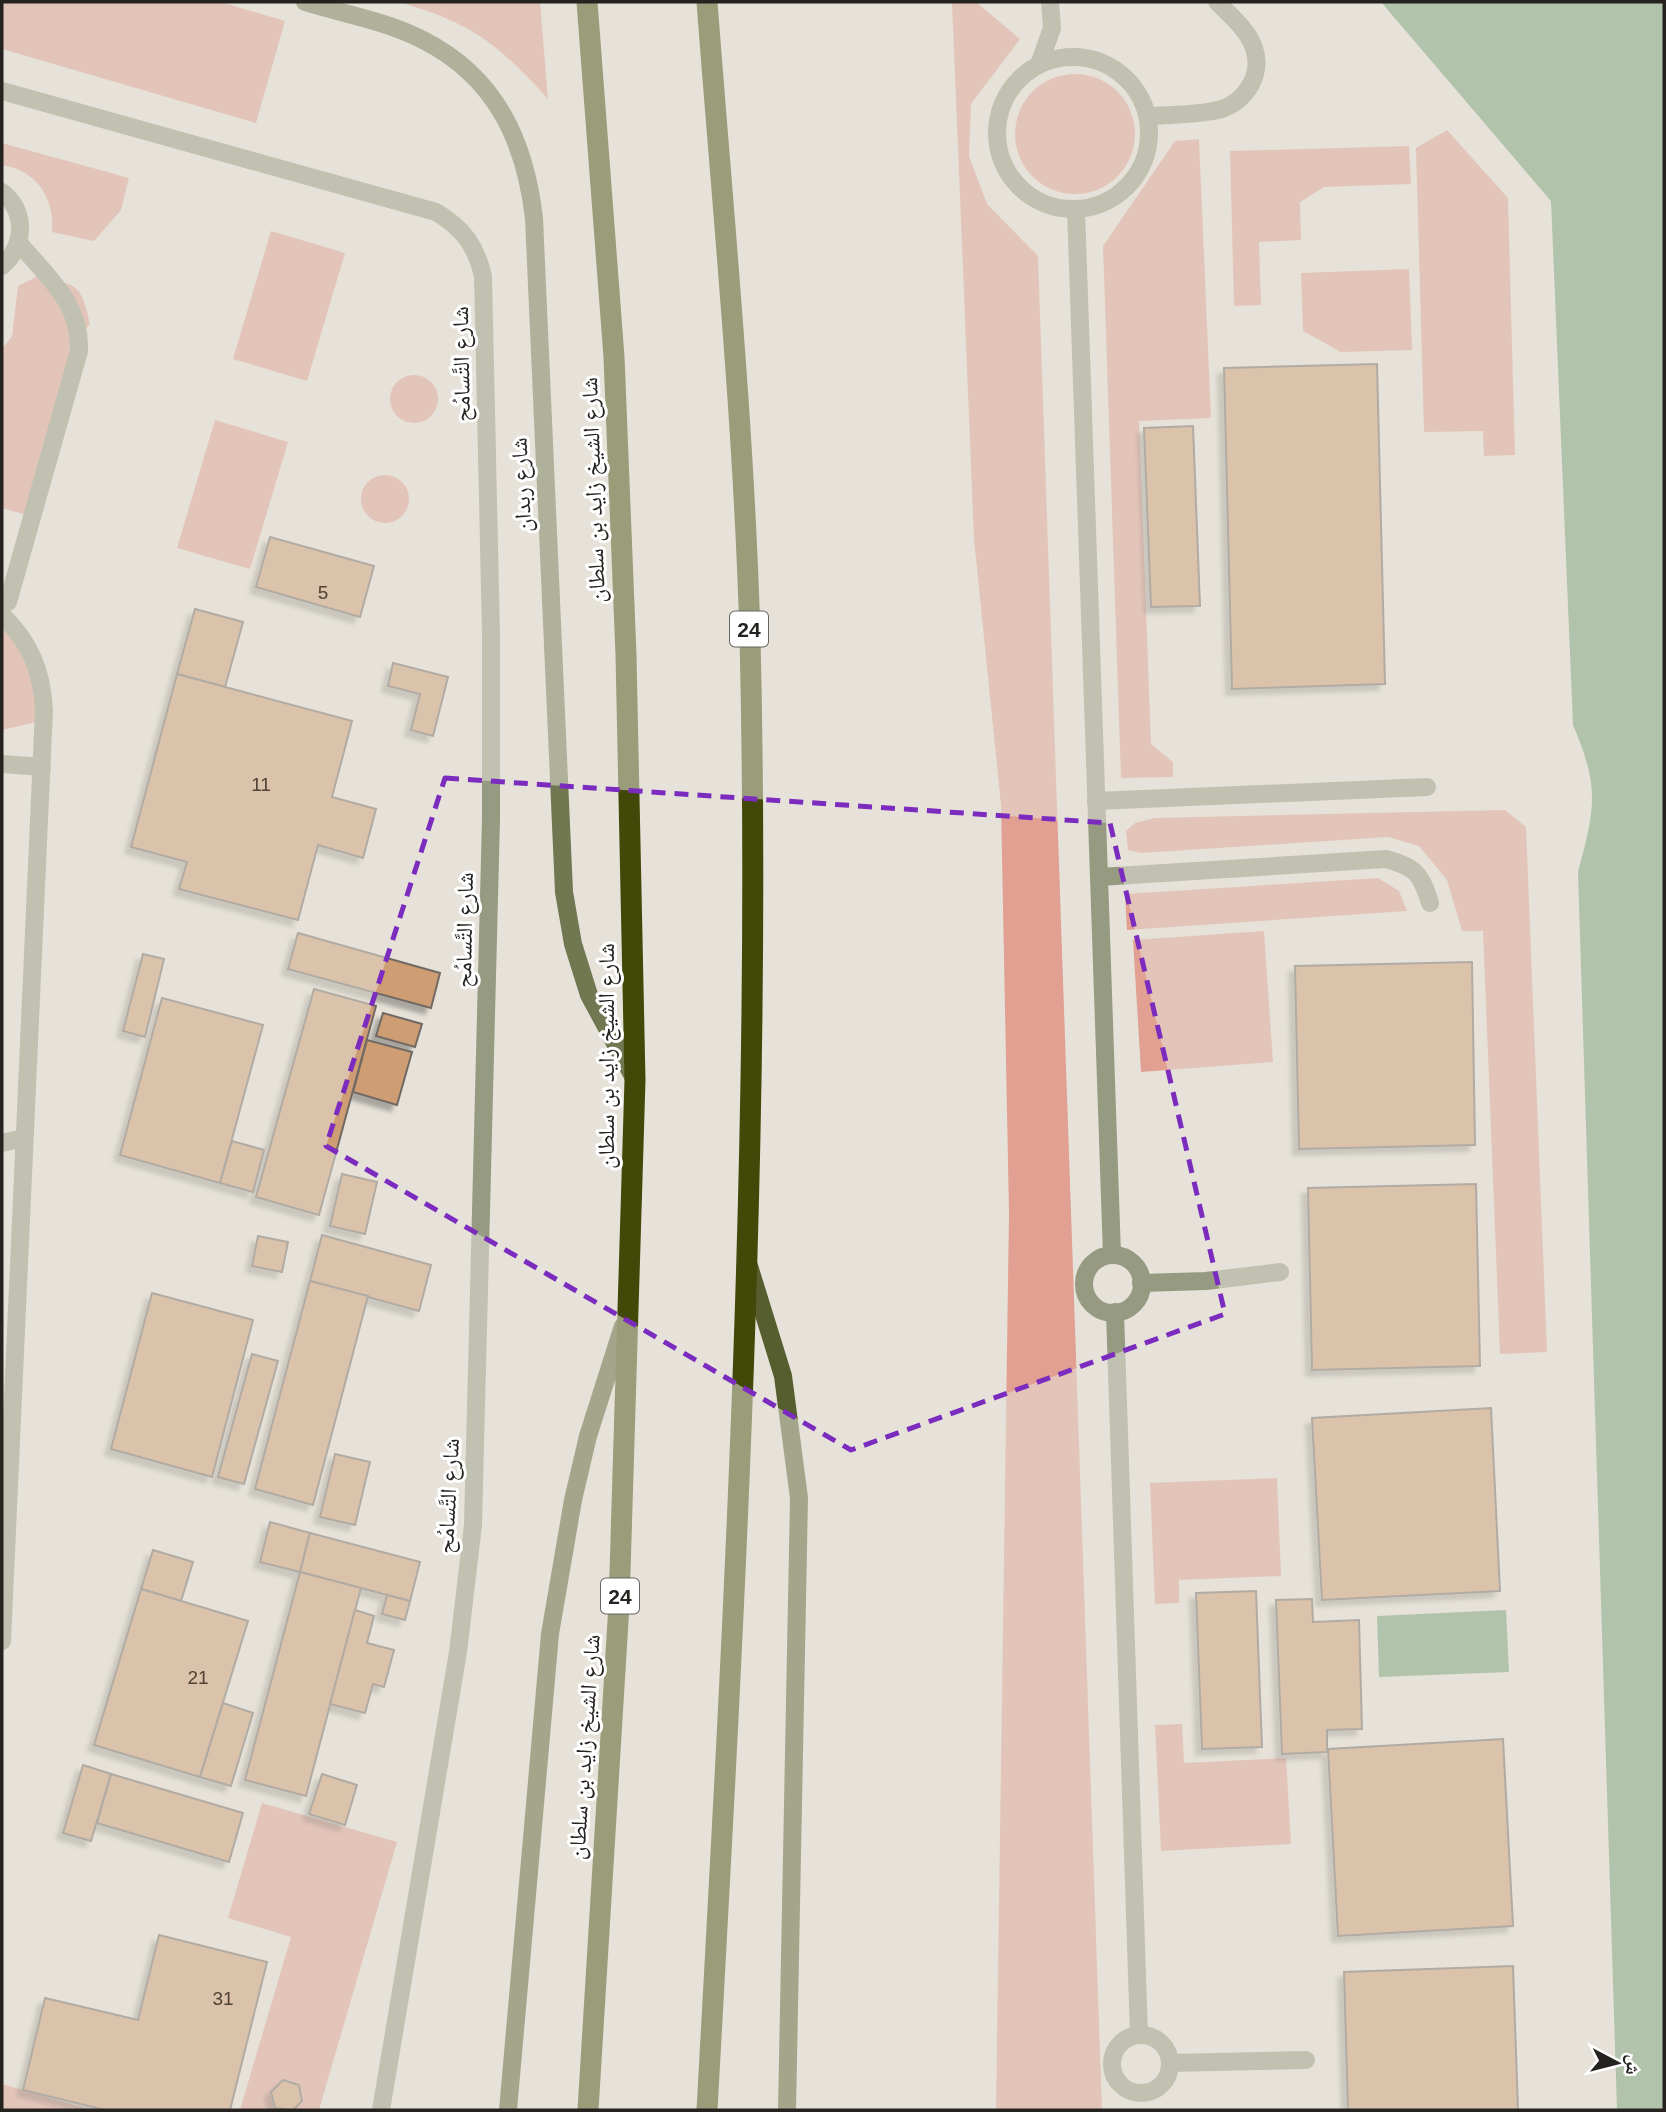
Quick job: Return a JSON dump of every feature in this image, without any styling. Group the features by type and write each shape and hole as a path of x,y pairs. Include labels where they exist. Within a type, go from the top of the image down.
{"highway":[{"name":"شارع الشيخ زايد بن سلطان","path":"587,2 614,357 626,655 635,1080 620,1605 587,2110"},
{"name":"24","path":"707,2110 747,1258 752,1065 750,636 734,325 708,2"}],"main road":[{"name":"شارع ربدان","path":"305,2 422,39 459,64 490,95 514,132 528,174 534,232 564,892 573,944 589,995 635,1080"},
{"path":"747,1258 783,1376 799,1498 787,2110"},
{"path":"508,2110 552,1620 573,1500 588,1436 629,1310"}],"street":[{"path":"1039,65 1052,28 1050,2"},
{"path":"1148,116 1215,111 1235,104 1249,89 1256,69 1254,48 1243,30 1217,2"},
{"path":"1061,58 1085,58 1109,66 1128,80 1142,100 1148,116 1148,148 1132,180 1124,190 1104,203 1076,209 1057,208 1036,200 1017,185 1004,165 997,143 998,120 1006,98 1020,79 1039,65 1061,58"},
{"name":"شارع التَّسامُح","path":"2,91 436,212 452,221 469,241 483,277 491,620 491,819 473,1525 456,1665 382,2110"},
{"path":"2,192 13,203 19,216 19,243 13,256 2,266"},
{"path":"1076,209 1112,1255"},
{"path":"2,1641 8,1352 24,1138 44,710 38,667 5,609 79,351 79,334 70,304 19,243"},
{"path":"2,764 42,767"},
{"path":"1097,802 1427,787"},
{"path":"1099,877 1386,859 1407,864 1422,878 1430,903"},
{"path":"2,1143 24,1138"},
{"path":"1112,1255 1120,1255 1134,1264 1141,1283 1137,1298 1131,1306 1115,1312 1094,1306 1084,1290 1084,1280 1092,1263 1100,1257 1112,1255"},
{"path":"1141,1283 1206,1281 1280,1272"},
{"path":"1115,1312 1139,2035"},
{"path":"1139,2035 1149,2036 1163,2045 1170,2063 1166,2079 1142,2102 1123,2087 1113,2070 1113,2060 1121,2043 1139,2035"},
{"path":"1170,2063 1307,2060"}],"highlighted area":[{"path":"445,778 1110,823 1225,1314 851,1450 326,1146"}],"shaded area":[{"path":"2,2 221,2 285,21 256,123 2,49"},
{"path":"399,2 540,2 548,99 513,63 482,37 446,18"},
{"path":"952,2 976,2 1020,39 971,104 969,156 987,204 1038,256 1102,2110 996,2110 1009,1213 1001,805 974,539"},
{"path":"1381,2 1664,2 1664,2110 1617,2110 1578,872 1588,831 1592,798 1588,766 1573,725 1551,201"},
{"path":"1075,74 1098,78 1118,91 1131,111 1135,134 1131,157 1118,177 1098,190 1075,194 1052,190 1032,177 1019,157 1015,134 1019,111 1032,91 1052,78"},
{"path":"1447,130 1508,198 1515,455 1484,456 1483,431 1424,432 1416,148"},
{"path":"1199,139 1211,418 1139,421 1151,744 1173,762 1173,777 1121,778 1103,246 1175,141"},
{"path":"2,143 129,178 121,210 94,241 52,232 50,208 41,188 25,173 2,165"},
{"path":"1409,146 1411,184 1324,187 1300,202 1301,240 1259,242 1261,305 1234,306 1230,151"},
{"path":"271,231 345,253 307,381 233,359"},
{"path":"1409,269 1412,350 1341,352 1303,331 1301,273"},
{"path":"36,277 69,284 75,288 84,300 90,324 73,347 67,365 68,393 33,517 2,508 2,349 12,336 18,286"},
{"path":"414,375 431,382 438,399 431,416 414,423 397,416 390,399 397,382"},
{"path":"215,420 288,442 250,569 177,548"},
{"path":"385,475 402,482 409,499 402,516 385,523 368,516 361,499 368,482"},
{"path":"2,624 34,666 41,721 2,730"},
{"path":"1505,810 1526,827 1547,1352 1500,1354 1483,931 1462,931 1447,880 1419,846 1388,837 1141,853 1128,850 1126,831 1135,823 1154,818"},
{"path":"1378,878 1399,891 1407,911 1127,930 1125,894"},
{"path":"1264,931 1273,1062 1141,1072 1133,940"},
{"path":"1277,1478 1281,1576 1179,1580 1179,1603 1155,1604 1150,1483"},
{"path":"1506,1610 1509,1672 1379,1677 1377,1616"},
{"path":"1182,1724 1184,1763 1286,1758 1291,1844 1161,1851 1155,1725"},
{"path":"262,1803 397,1842 319,2110 240,2110 291,1937 228,1918"},
{"path":"2,2084 92,2110 2,2110"}],"building":[{"path":"1377,364 1385,684 1232,689 1224,368"},
{"path":"1193,426 1200,606 1151,607 1144,428"},
{"path":"270,537 374,566 360,617 256,587"},
{"path":"195,609 243,622 225,687 177,674"},
{"path":"393,663 448,677 433,736 411,730 420,694 388,686"},
{"path":"177,674 352,721 332,797 376,809 363,858 318,845 298,920 179,889 187,862 131,847"},
{"path":"298,933 440,973 431,1008 288,969"},
{"path":"143,954 164,959 145,1037 123,1031"},
{"path":"1472,962 1475,1145 1299,1149 1295,966"},
{"path":"314,989 376,1006 319,1215 256,1197"},
{"path":"162,998 263,1025 220,1183 120,1155"},
{"path":"383,1013 422,1024 415,1047 376,1036"},
{"path":"367,1040 412,1052 397,1105 353,1092"},
{"path":"232,1141 264,1150 253,1192 220,1183"},
{"path":"342,1174 377,1182 365,1234 330,1226"},
{"path":"1476,1184 1480,1366 1312,1370 1308,1188"},
{"path":"322,1235 431,1265 419,1311 310,1281"},
{"path":"258,1236 288,1242 282,1272 252,1266"},
{"path":"310,1281 368,1296 313,1505 255,1489"},
{"path":"152,1293 253,1320 212,1477 111,1449"},
{"path":"252,1354 278,1361 244,1484 218,1477"},
{"path":"1491,1408 1500,1591 1322,1600 1312,1418"},
{"path":"335,1454 370,1462 355,1525 320,1517"},
{"path":"270,1522 310,1533 300,1572 260,1562"},
{"path":"310,1533 420,1562 410,1601 300,1572"},
{"path":"153,1550 193,1562 181,1601 141,1589"},
{"path":"300,1572 361,1588 306,1796 245,1780"},
{"path":"141,1589 248,1621 200,1777 94,1745"},
{"path":"1256,1591 1262,1747 1202,1749 1196,1593"},
{"path":"387,1595 410,1601 405,1620 382,1614"},
{"path":"1312,1599 1313,1622 1359,1620 1362,1729 1327,1730 1327,1752 1282,1754 1276,1600"},
{"path":"355,1610 374,1616 367,1643 394,1650 384,1687 373,1684 365,1713 330,1704"},
{"path":"223,1703 253,1713 231,1786 200,1777"},
{"path":"1503,1739 1513,1926 1338,1936 1328,1749"},
{"path":"83,1765 111,1774 91,1841 63,1833"},
{"path":"111,1774 243,1813 229,1862 97,1823"},
{"path":"322,1774 357,1785 345,1825 309,1814"},
{"path":"159,1935 267,1962 230,2110 105,2110 23,2090 45,1998 138,2020"},
{"path":"1513,1966 1518,2110 1348,2110 1344,1972"},
{"path":"283,2080 299,2085 302,2101 293,2110 275,2108 271,2092"}]}
